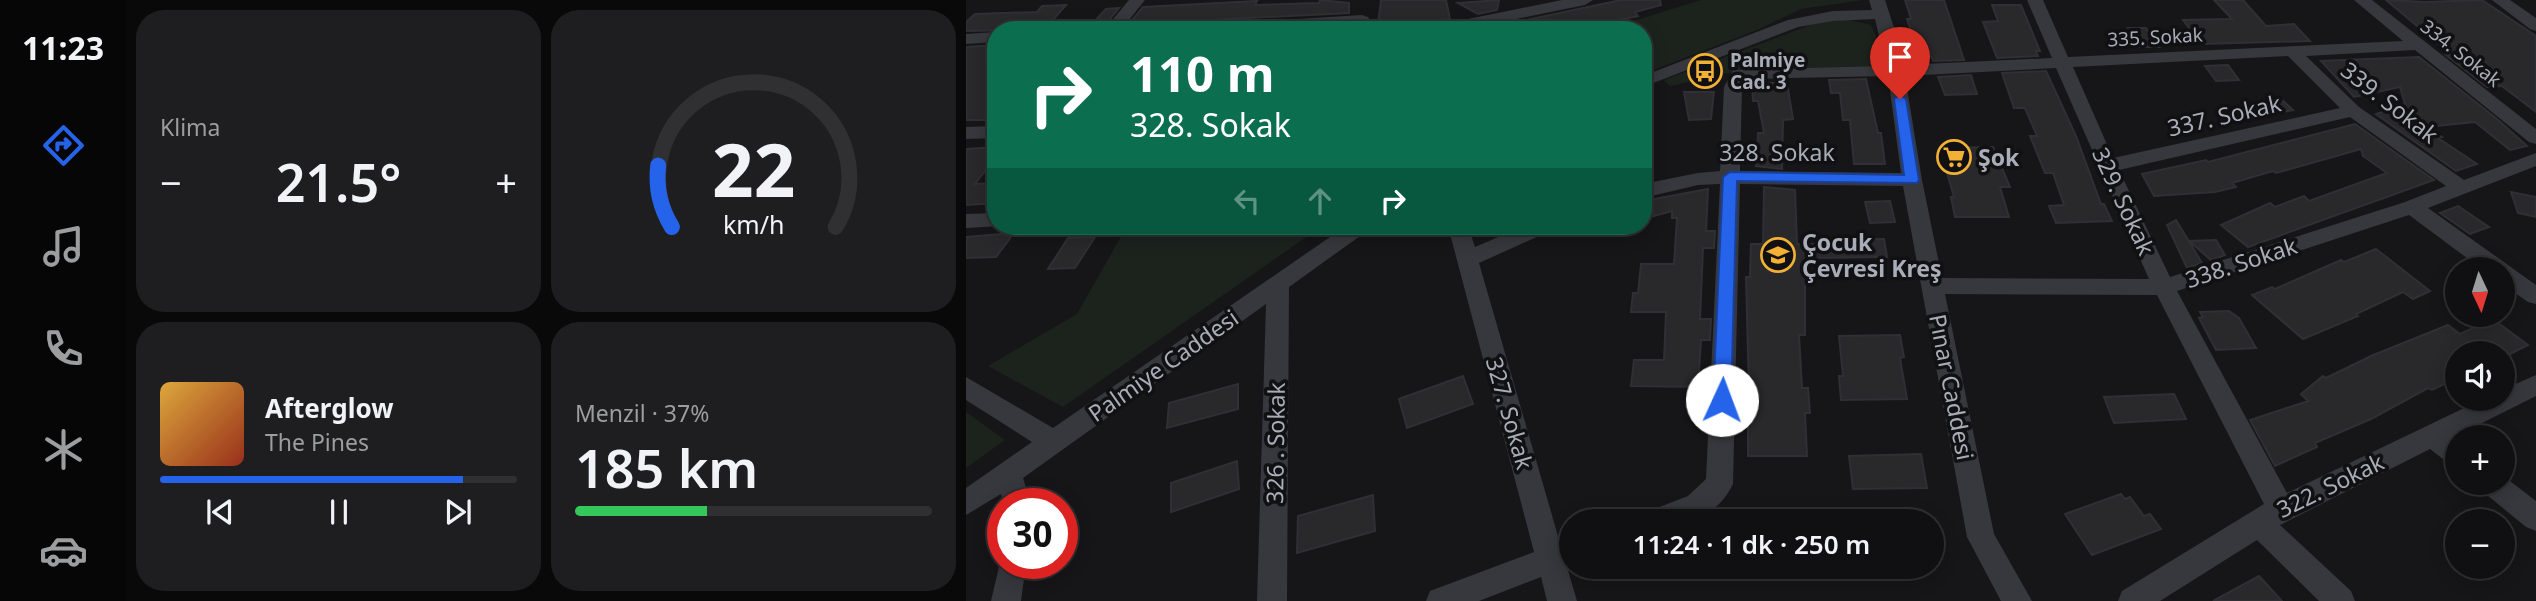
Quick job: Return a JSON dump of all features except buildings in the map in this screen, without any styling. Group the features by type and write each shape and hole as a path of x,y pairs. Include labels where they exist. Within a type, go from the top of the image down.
{"street":[{"path":"1120,21 1137,0"},
{"path":"1361,21 1364,0"},
{"path":"1467,21 1512,7 1585,0"},
{"name":"329. Sokak","path":"2035,0 2107,166 2269,515 2340,601"},
{"name":"334. Sokak","path":"2362,0 2536,138"},
{"path":"2500,0 2536,26"},
{"path":"1652,78 1794,23 1879,6"},
{"name":"Pınar Caddesi","path":"1879,6 1892,46 1912,180 1982,537 2017,601"},
{"path":"966,38 987,37"},
{"name":"335. Sokak","path":"1896,71 2416,45"},
{"name":"339. Sokak","path":"2292,51 2353,111 2461,187"},
{"path":"1688,509 1698,505 1720,484 1734,87 1739,75 1896,71"},
{"name":"337. Sokak","path":"2107,166 2353,111"},
{"path":"966,133 987,132"},
{"name":"338. Sokak","path":"1933,286 2164,286 2412,206 2536,159"},
{"name":"328. Sokak","path":"1652,189 1698,179 1730,177 1912,180"},
{"path":"2412,206 2482,257"},
{"path":"966,221 987,220"},
{"name":"Palmiye Caddesi","path":"966,503 1347,235"},
{"name":"327. Sokak","path":"1460,235 1559,546"},
{"path":"1466,260 1523,235"},
{"path":"2515,281 2536,296"},
{"name":"326 . Sokak","path":"1272,601 1278,285"},
{"name":"322. Sokak","path":"2133,601 2269,515 2536,385"},
{"path":"966,387 1052,441"},
{"path":"2432,435 2445,445"},
{"path":"1009,474 1013,488"},
{"path":"2508,495 2536,517"},
{"path":"1441,601 1559,556"},
{"path":"1006,601 1010,579"},
{"name":"327. Sokak","path":"1562,579 1562,601"}],"shaded area":[{"path":"1701,0 1863,0 1801,9 1757,30 1652,71 1652,21 1633,21"},
{"path":"1846,19 1871,25 1880,46 1881,68 1750,68 1670,86 1664,80 1816,23"},
{"path":"1122,235 1309,235 1063,407 988,366 1077,314"},
{"path":"966,412 1005,440 966,468"}],"place":[{"name":"Palmiye Cad. 3","path":"1705,71"},
{"name":"Şok","path":"1954,157"},
{"name":"Çocuk Çevresi Kreş","path":"1778,255"}],"route":[{"path":"1722,400 1730,177 1912,180 1900,99"}]}
